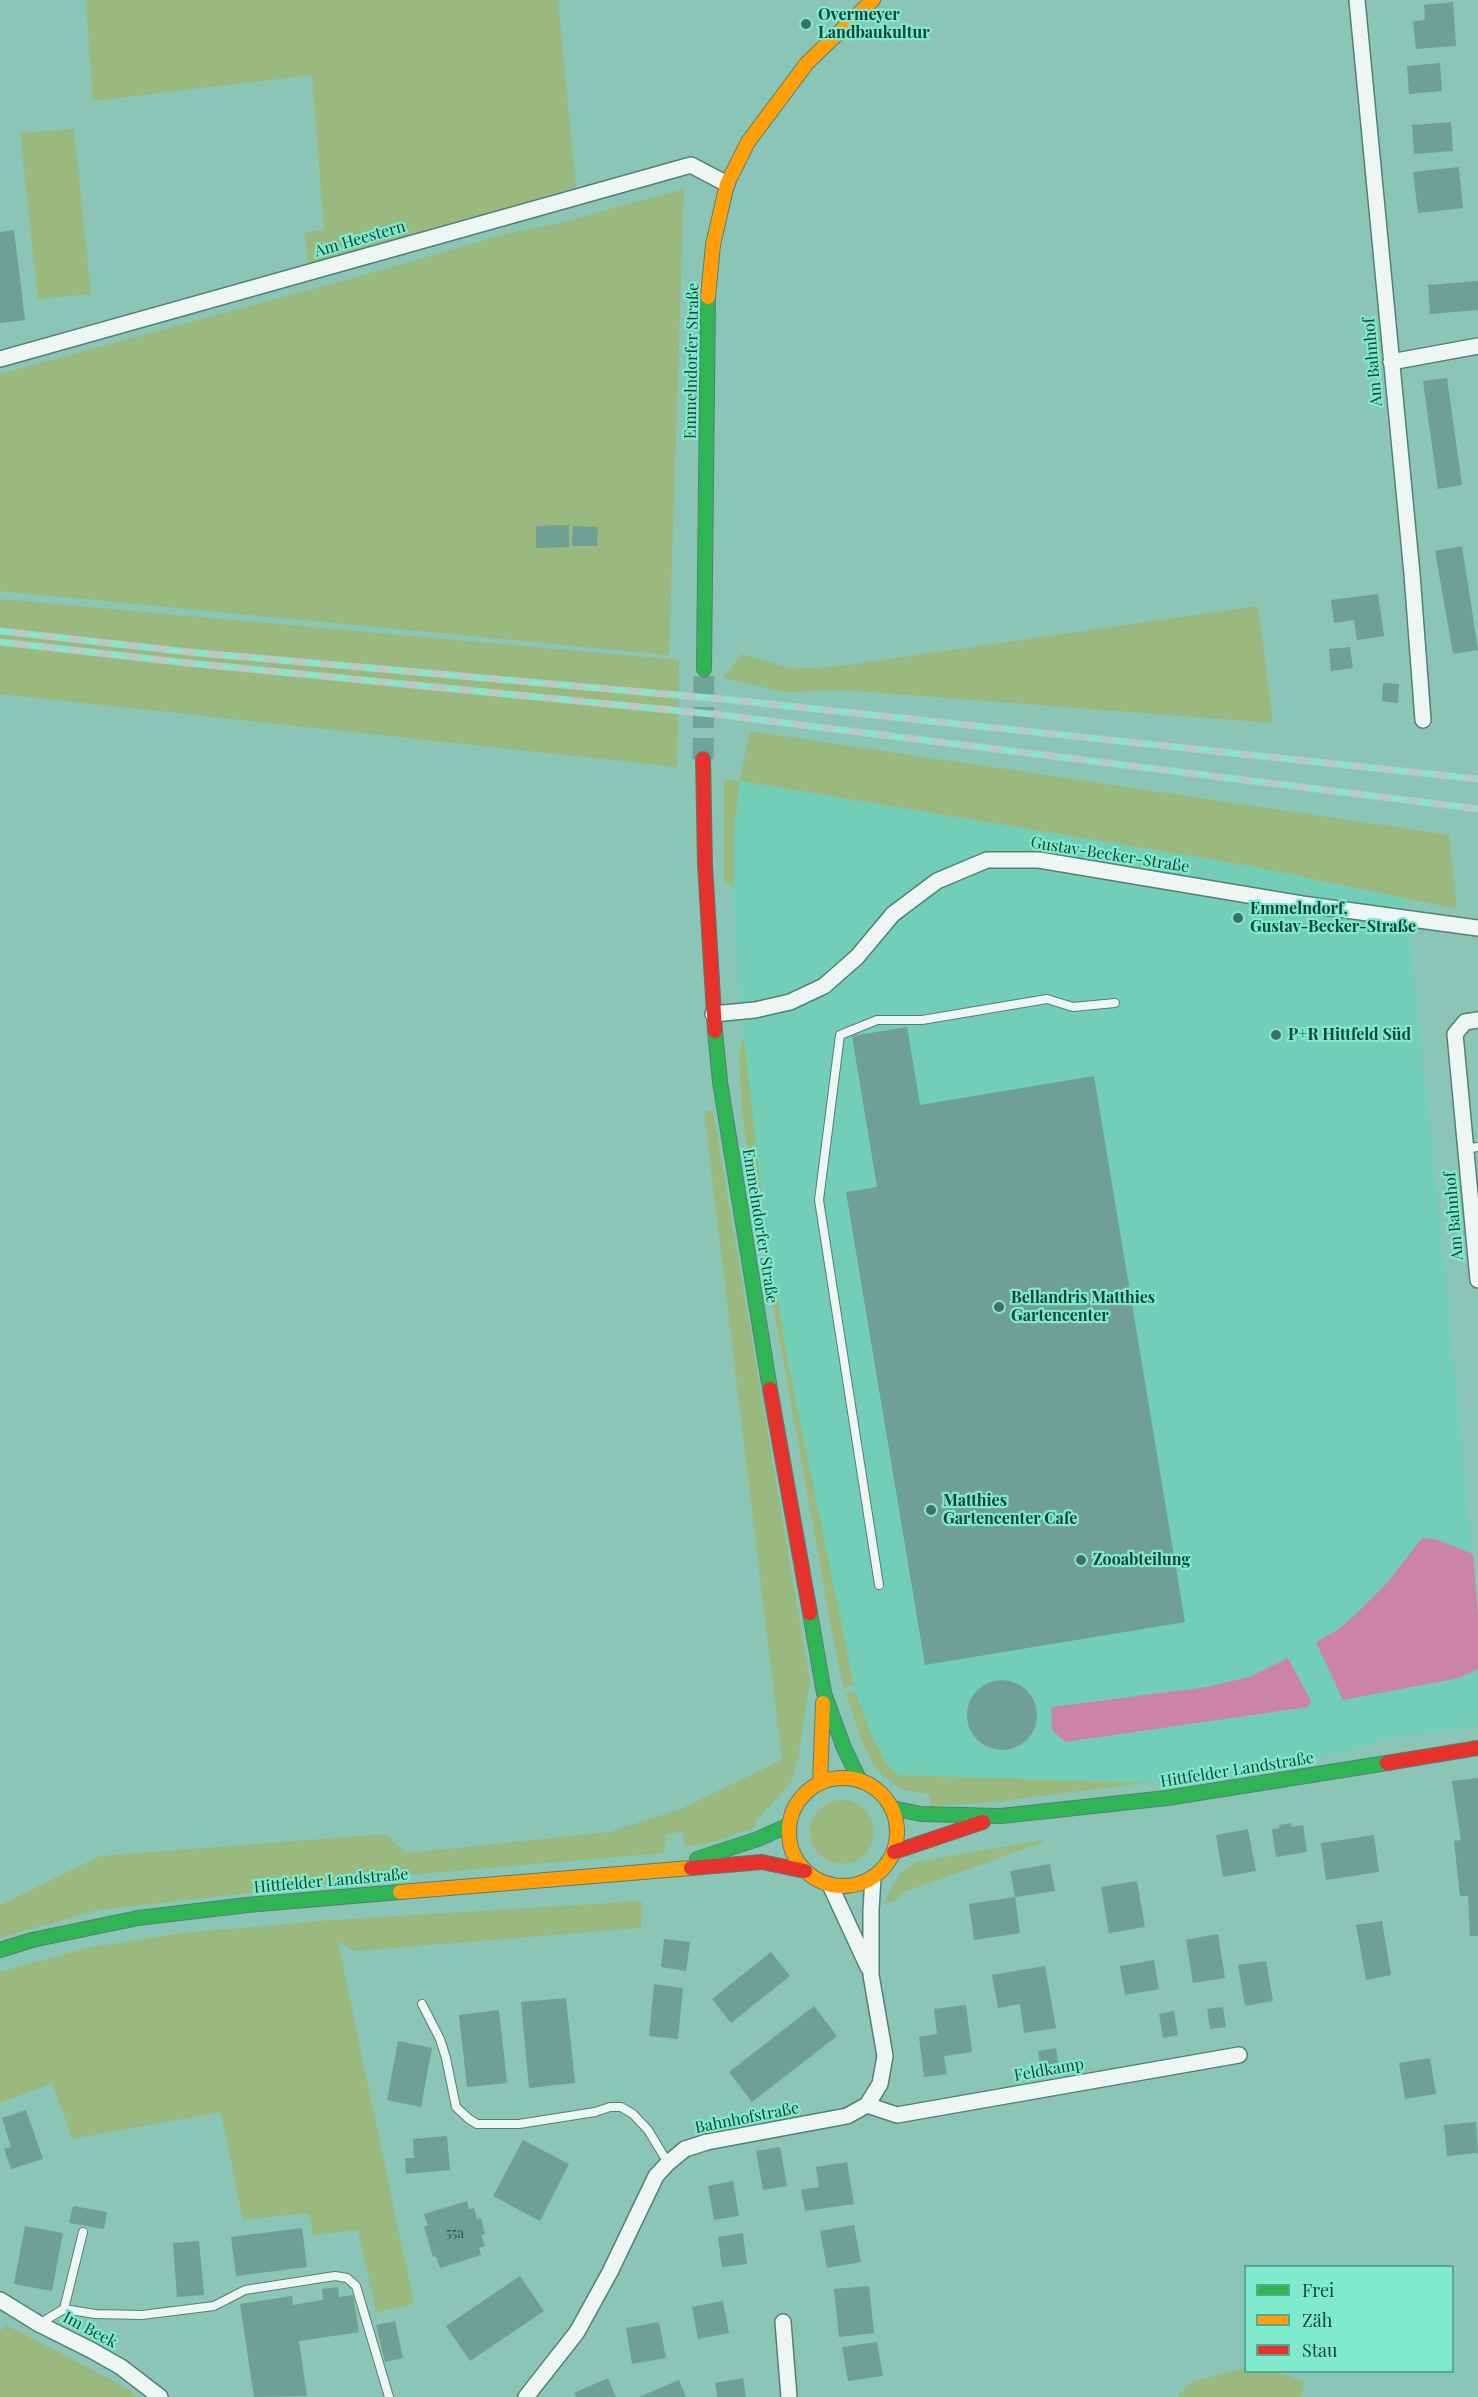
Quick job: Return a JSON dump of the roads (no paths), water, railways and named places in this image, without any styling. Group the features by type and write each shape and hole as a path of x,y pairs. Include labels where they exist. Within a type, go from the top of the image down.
{"main road":[{"name":"Emmelndorfer Straße","path":"704,669 706,315 713,245 727,184 748,142 779,98 807,63 873,0"},
{"name":"Emmelndorfer Straße","path":"703,759 705,864 713,1014 720,1082 770,1389 824,1693 844,1748 860,1781"},
{"name":"Emmelndorfer Straße","path":"820,1783 824,1693"},
{"name":"Hittfelder Landstraße","path":"892,1808 921,1814 1001,1816 1167,1798 1478,1748"},
{"path":"805,1871 795,1858 790,1842 789,1825 795,1808 806,1793 820,1783 834,1779 860,1781 873,1787 892,1808 897,1837 894,1852 889,1862 873,1878 853,1886 830,1885"},
{"name":"Hittfelder Landstraße","path":"894,1852 1001,1816"},
{"name":"Hittfelder Landstraße","path":"669,1868 758,1839 789,1825"},
{"name":"Hittfelder Landstraße","path":"0,1950 32,1940 149,1916 247,1905 669,1868 762,1862 805,1871 817,1880 830,1885"}],"street":[{"name":"Am Bahnhof","path":"1357,0 1412,574 1423,720"},
{"name":"Am Heestern","path":"0,359 691,165 727,184"},
{"path":"1391,362 1478,346"},
{"name":"Gustav-Becker-Straße","path":"713,1014 755,1010 790,1002 824,986 857,957 893,914 937,881 987,860 1039,860 1302,904 1478,928"},
{"name":"Am Bahnhof","path":"1478,1020 1465,1022 1455,1034 1472,1148 1478,1280"},
{"path":"867,2105 880,2085 885,2056 871,1975 873,1878"},
{"path":"830,1885 871,1975"},
{"name":"Feldkamp","path":"867,2105 897,2115 1239,2055"},
{"name":"Bahnhofstraße","path":"526,2397 577,2332 610,2272 656,2176 668,2163 685,2149 707,2142 847,2116 867,2105"},
{"name":"Im Beek","path":"0,2300 39,2324 111,2361 160,2397"},
{"path":"783,2322 789,2397"}],"lane":[{"path":"879,1585 819,1200 840,1035 877,1020 922,1020 1047,999 1073,1007 1115,1003"},
{"path":"423,2004 440,2038 456,2107 469,2119 477,2124 519,2124 595,2112 610,2107 621,2107 633,2114 648,2130 668,2163"},
{"path":"64,2309 82,2232"},
{"path":"39,2324 64,2309 142,2315 214,2306 245,2289 335,2276 347,2278 356,2286 388,2397"}],"tunnel":[{"path":"703,759 704,669"}],"railway":[{"path":"0,631 189,652 722,699 1478,779"},
{"path":"0,642 188,663 722,715 1478,809"}],"place":[{"name":"Overmeyer Landbaukultur","path":"806,24"},
{"name":"Emmelndorf, Gustav-Becker-Straße","path":"1238,918"},
{"name":"P+R Hittfeld Süd","path":"1276,1035"},
{"name":"Bellandris Matthies Gartencenter","path":"999,1307"},
{"name":"Matthies Gartencenter Cafe","path":"931,1510"},
{"name":"Zooabteilung","path":"1081,1560"}]}
